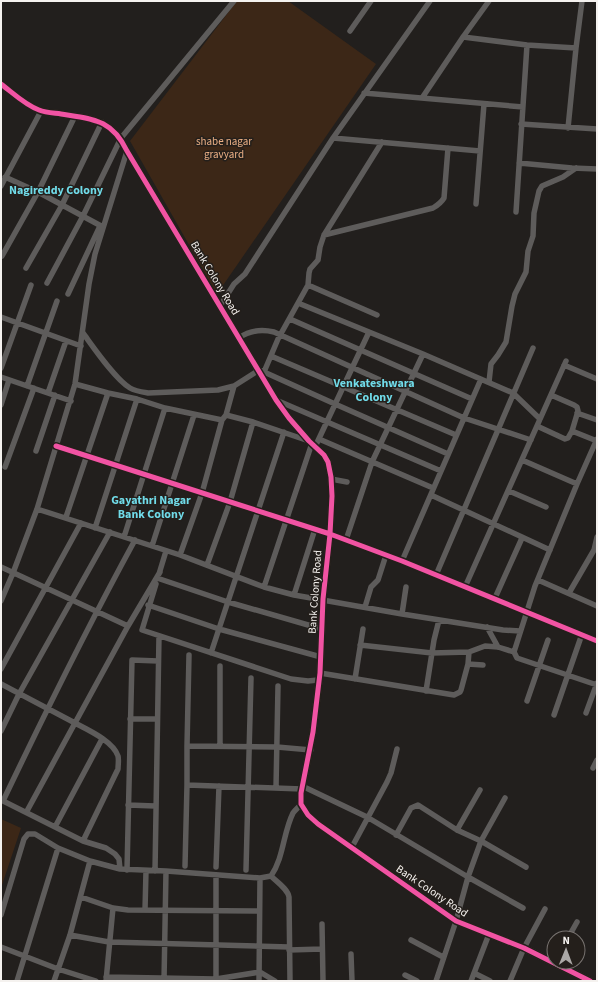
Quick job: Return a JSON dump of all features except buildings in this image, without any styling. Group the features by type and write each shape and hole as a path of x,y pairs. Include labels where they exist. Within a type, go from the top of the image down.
{"street":[{"path":"47,283 83,216 121,138 234,1"},
{"path":"350,31 371,1"},
{"path":"220,306 234,284 245,274 333,138 430,1"},
{"path":"422,98 463,36 489,1"},
{"path":"568,128 582,1"},
{"path":"463,36 527,45 576,48"},
{"path":"516,212 527,45"},
{"name":"Bank Colony Road","path":"1,84 32,107 41,111 102,122 110,127 121,138 127,151 239,338 262,371 276,400 289,418 312,444 326,457 331,479 332,496 330,534 323,599 319,676 310,750 302,788 301,804 308,815 318,824 456,921 524,948 546,959"},
{"path":"364,93 523,107"},
{"path":"476,204 484,104"},
{"path":"1,186 41,111"},
{"path":"2,256 38,192 75,116"},
{"path":"26,268 62,205 102,122"},
{"path":"521,124 597,129"},
{"path":"333,138 480,151"},
{"path":"83,333 129,388 138,391 148,393 218,390 234,386 262,371 308,285 310,269 318,260 324,235 382,142"},
{"path":"324,235 437,206 444,198 448,148"},
{"path":"1,601 3,593 14,573 37,508 75,384 89,284 95,254 102,226 127,151"},
{"path":"519,163 597,169"},
{"path":"489,382 491,364 498,356 506,342 515,294 526,272 528,251 533,240 534,213 539,191 542,186 563,177 576,168"},
{"path":"5,177 38,192 102,226"},
{"path":"68,294 102,226"},
{"path":"1,368 31,284"},
{"path":"308,285 377,315"},
{"path":"27,386 57,301"},
{"path":"298,303 481,378 513,393 540,419"},
{"path":"1,317 81,346"},
{"path":"290,319 472,399"},
{"path":"239,338 245,334 260,330 274,332 464,418 531,440"},
{"path":"264,587 312,444 319,439 360,350 370,332"},
{"path":"48,393 66,341"},
{"path":"436,575 533,348"},
{"path":"346,540 372,462 423,354"},
{"path":"271,356 456,435"},
{"path":"465,588 565,363 597,379"},
{"path":"262,371 448,454"},
{"path":"1,377 70,400"},
{"path":"402,561 481,378"},
{"path":"1,405 9,380"},
{"path":"75,384 108,394 137,399 194,415 224,417 253,422 284,432 312,444"},
{"path":"180,555 202,493 234,386"},
{"path":"5,467 34,388"},
{"path":"66,517 108,394"},
{"path":"36,451 55,395"},
{"path":"537,426 565,439 568,438 572,431 577,413 577,407 551,395"},
{"path":"95,528 137,399"},
{"path":"276,400 441,470"},
{"path":"124,537 165,408"},
{"path":"577,413 597,420"},
{"path":"152,546 194,415"},
{"path":"207,565 230,502 253,422"},
{"path":"572,431 597,440 577,484 538,580 514,652 517,658 597,684 586,713"},
{"path":"211,653 284,432"},
{"path":"319,439 433,488"},
{"path":"56,446 330,534 402,561 465,588 495,598 597,641"},
{"path":"522,460 577,484"},
{"path":"331,479 347,482"},
{"path":"509,491 546,507"},
{"path":"431,494 494,525 550,550"},
{"path":"37,508 180,555 264,587 294,595 439,620 520,631"},
{"path":"1,669 81,523"},
{"path":"294,595 315,529"},
{"path":"1,731 19,694 110,532"},
{"path":"569,594 596,550 597,537"},
{"path":"495,598 522,538"},
{"path":"120,869 119,859 115,854 106,848 83,841 2,800 96,612 135,540"},
{"path":"166,551 148,605 142,630 159,636 291,680 308,681 319,676 355,679 454,695 460,692 468,664 469,652"},
{"path":"365,607 371,586 378,580 386,556"},
{"path":"1,567 128,626"},
{"path":"26,811 128,626 160,572"},
{"path":"157,578 228,602 322,629"},
{"path":"538,580 597,606"},
{"path":"402,614 406,587"},
{"path":"148,605 219,629 321,657"},
{"path":"426,691 434,640 439,620"},
{"path":"487,627 498,647"},
{"path":"355,679 363,629"},
{"path":"554,714 582,634"},
{"path":"155,871 159,636"},
{"path":"527,701 548,640"},
{"path":"360,645 432,653 469,652 485,646 498,647 514,652"},
{"path":"185,866 188,655"},
{"path":"127,870 132,660 158,661"},
{"path":"468,664 483,666"},
{"path":"220,666 220,746"},
{"path":"246,870 248,747 251,678"},
{"path":"1,684 102,738 115,750 118,758 118,769 83,841"},
{"path":"276,788 278,686"},
{"path":"130,719 157,719"},
{"path":"55,827 102,738"},
{"path":"187,746 310,750"},
{"path":"352,847 391,772 397,749"},
{"path":"593,768 597,760"},
{"path":"187,785 302,788 367,817 523,908"},
{"path":"216,866 219,786"},
{"path":"457,830 480,790"},
{"path":"436,981 456,921 468,877 481,841 505,798"},
{"path":"1,915 26,836 28,834 35,834 58,848 90,861 120,869 260,878 271,876 277,866 290,820 294,812 301,804"},
{"path":"128,805 155,806"},
{"path":"396,835 411,808 418,806 457,830 481,841 526,867"},
{"path":"17,981 58,848"},
{"path":"54,981 70,935 90,861"},
{"path":"145,910 146,871"},
{"path":"164,979 166,871"},
{"path":"216,875 216,980"},
{"path":"271,876 289,893 290,981"},
{"path":"259,981 260,878"},
{"path":"81,897 113,908 166,911 259,911"},
{"path":"113,908 106,979 216,980 260,972 275,981"},
{"path":"510,981 524,948 545,909"},
{"path":"572,930 577,922"},
{"path":"322,924 323,981"},
{"path":"471,981 489,934"},
{"path":"70,935 109,942 322,949"},
{"path":"411,940 443,957"},
{"path":"1,947 58,969 96,981"},
{"path":"351,954 352,981"},
{"name":"Bank Colony Road","path":"565,970 578,978 590,981"},
{"path":"474,973 490,981"},
{"path":"405,975 417,981"}],"green space":[{"name":"shabe nagar gravyard","path":"237,1 288,1 376,64 217,294 130,141"},
{"path":"1,819 21,828 1,888"}],"cycle path":[{"path":"1,84 34,108 47,112 92,119 100,122 115,132 276,400 289,418 309,441 324,455 328,462 331,477 332,496 330,534 323,599 320,673 313,732 301,793 301,804 308,815 318,824 456,921 524,948 590,981"},
{"path":"56,446 330,534 402,561 597,641"}],"district":[{"name":"Nagireddy Colony","path":"56,190"},
{"name":"Venkateshwara Colony","path":"374,390"},
{"name":"Gayathri Nagar Bank Colony","path":"151,507"}]}
